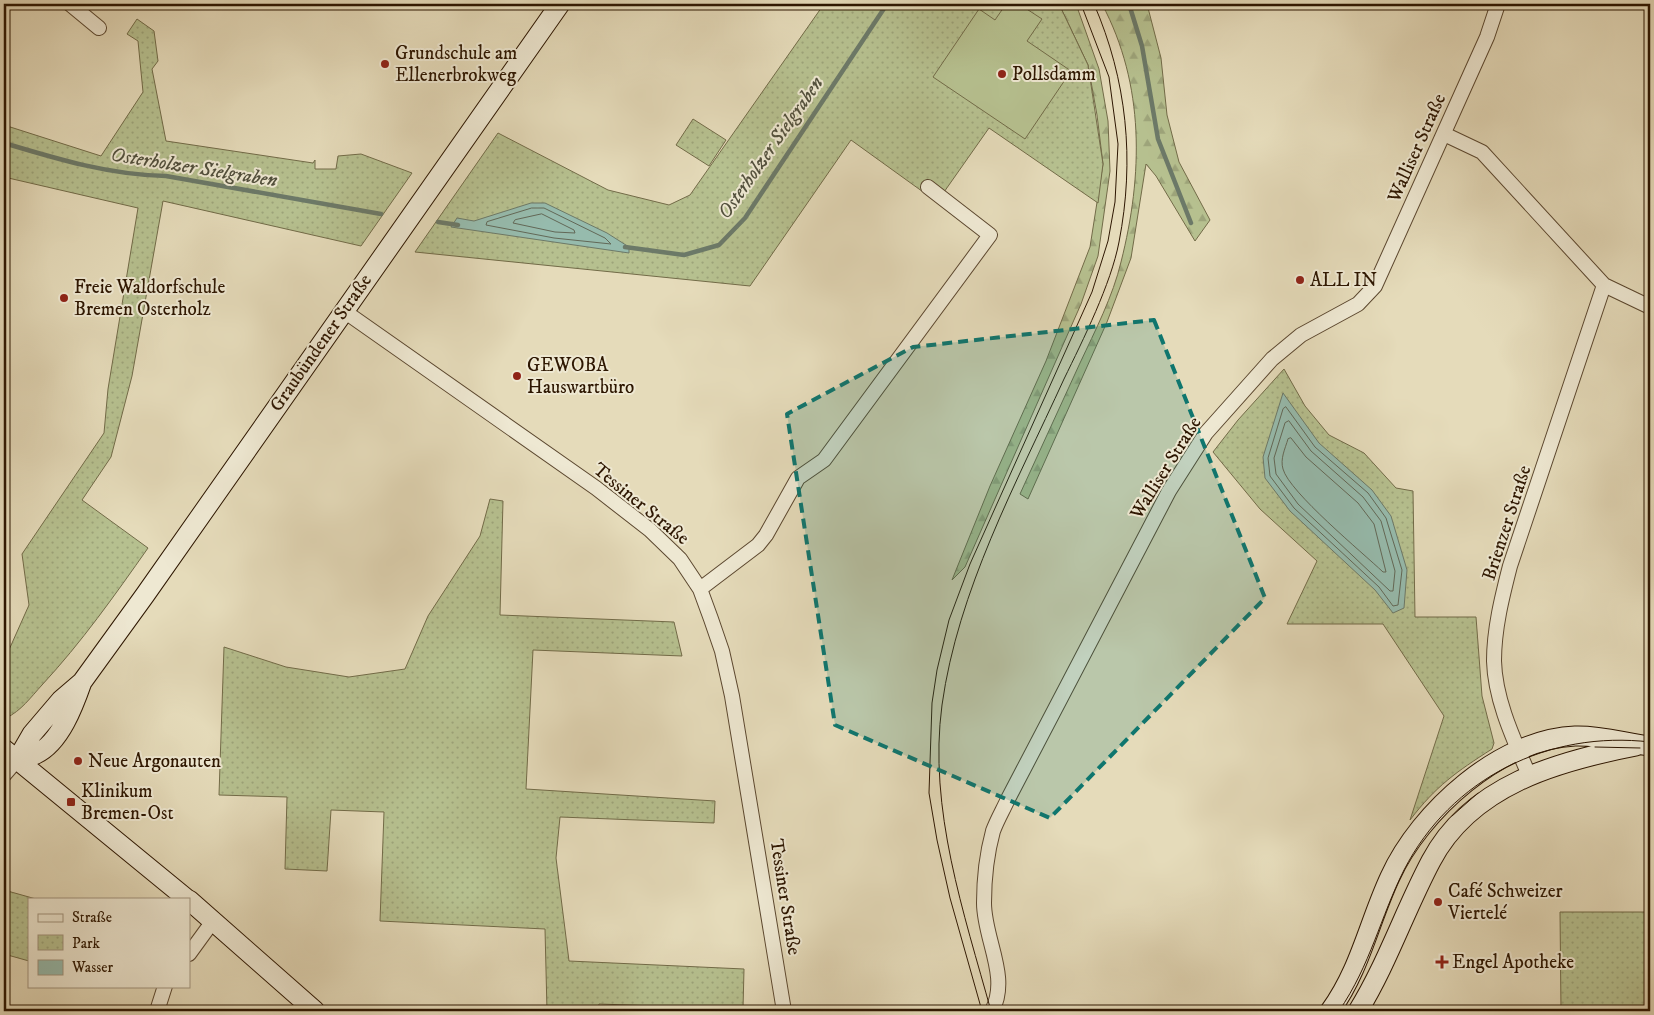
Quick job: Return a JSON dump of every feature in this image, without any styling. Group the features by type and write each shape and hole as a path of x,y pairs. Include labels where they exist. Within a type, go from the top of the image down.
{"street":[{"path":"70,4 99,28"},
{"name":"Graubündener Straße","path":"11,754 32,734 61,700 82,682 560,4"},
{"name":"Walliser Straße","path":"992,1011 998,1001 1000,980 990,945 984,905 985,876 994,830 1012,791 1169,491 1206,433 1272,359 1300,335 1358,304 1375,286 1444,134 1486,37 1498,4"},
{"path":"1444,134 1482,152 1604,285 1650,308"},
{"path":"700,589 750,552 766,535 798,478 824,460 990,235 928,187"},
{"name":"Brienzer Straße","path":"1529,775 1502,703 1494,662 1499,610 1510,566 1604,285"},
{"name":"Tessiner Straße","path":"344,311 625,510 680,558 700,589 722,650 732,696 784,1011"},
{"path":"1330,1011 1355,971 1390,877 1418,832 1450,795 1486,766 1535,745 1573,736 1599,736 1646,746"},
{"path":"1358,1011 1373,986 1432,859 1453,831 1477,807 1500,790 1529,775 1591,756 1646,746"},
{"path":"4,775 11,754 185,898"},
{"path":"190,902 315,1011"},
{"path":"190,953 213,921"},
{"path":"157,1011 164,988"}],"highlighted area":[{"path":"1154,320 1265,598 1050,818 835,725 787,414 913,347"}],"green space":[{"path":"824,4 1059,4 1088,65 1103,164 1098,203 989,128 937,202 851,140 750,286 415,252 498,133 608,190 669,205 690,195"},
{"name":"Pollsdamm","path":"1006,4 1019,4 1042,19 1027,41 1071,71 1025,139 933,77 979,9 995,20"},
{"path":"1059,4 1076,4 1099,69 1108,121 1110,171 1098,256 1081,304 965,567 952,580 990,486 1046,361 1090,247 1103,164 1097,115 1088,65"},
{"path":"1102,4 1147,4 1161,58 1167,115 1179,162 1210,220 1195,241 1156,176 1146,164 1131,258 1107,322 1028,499 1020,494 1113,288 1121,262 1133,196 1136,131 1133,98 1126,66 1116,35"},
{"path":"137,19 154,31 158,61 152,69 166,141 313,163 315,160 315,169 336,169 338,156 361,154 412,173 361,246 163,201 132,376 111,457 82,500 148,548 84,636 26,703 6,718 4,661 29,605 22,554 104,433 108,389 138,208 4,177 4,125 101,156 143,92 138,41 127,34"},
{"path":"693,119 726,140 709,166 676,145"},
{"path":"1284,369 1305,406 1329,435 1364,453 1396,488 1413,491 1415,617 1476,617 1482,696 1494,743 1492,749 1457,773 1438,789 1410,820 1444,716 1383,624 1287,624 1317,561 1260,509 1213,452 1238,420"},
{"path":"490,499 503,501 500,615 674,622 682,656 533,650 526,789 715,801 714,823 560,817 556,858 569,961 744,969 743,1009 599,1004 598,1011 547,1011 545,929 380,921 384,812 331,810 327,871 285,869 287,797 219,795 224,647 286,667 349,677 405,669 428,616 480,536"},
{"path":"4,890 32,898 28,898 28,961 4,954"},
{"path":"1560,912 1646,912 1646,941 1650,942 1650,1010 1561,1011"}],"water":[{"path":"531,203 545,203 607,233 629,247 629,253 451,227 457,218 474,221"},
{"path":"1283,393 1319,443 1372,490 1391,516 1407,570 1404,608 1393,613 1375,590 1290,511 1265,478 1263,457"}],"waterway":[{"name":"Osterholzer Sielgraben","path":"625,247 684,255 719,245 745,218 887,4"},
{"path":"1129,4 1142,46 1158,139 1191,223"},
{"name":"Osterholzer Sielgraben","path":"4,143 64,160 125,173 166,176 381,214"},
{"name":"Osterholzer Sielgraben","path":"438,222 458,225"}],"tram line":[{"path":"982,1011 950,898 929,793 932,703 937,670 949,620 970,564 1092,292 1108,241 1115,202 1118,144 1109,77 1081,4"},
{"path":"991,1011 960,899 944,822 939,744 942,705 950,662 961,620 975,579 1009,498 1096,312 1110,276 1119,242 1126,181 1125,121 1121,91 1114,62 1094,4"},
{"path":"1339,1011 1359,976 1404,870 1424,838 1448,810 1476,786 1507,767 1540,753 1576,744 1612,740 1650,742"},
{"path":"1595,747 1640,748"},
{"path":"1452,816 1478,793"}],"place":[{"name":"Grundschule am Ellenerbrokweg","path":"385,64"},
{"name":"Pollsdamm","path":"1002,74"},
{"name":"ALL IN","path":"1300,280"},
{"name":"Freie Waldorfschule Bremen Osterholz","path":"64,298"},
{"name":"GEWOBA Hauswartbüro","path":"517,376"},
{"name":"Neue Argonauten","path":"78,761"},
{"name":"Klinikum Bremen-Ost","path":"71,802"},
{"name":"Café Schweizer Viertelé","path":"1438,902"},
{"name":"Engel Apotheke","path":"1442,962"}]}
